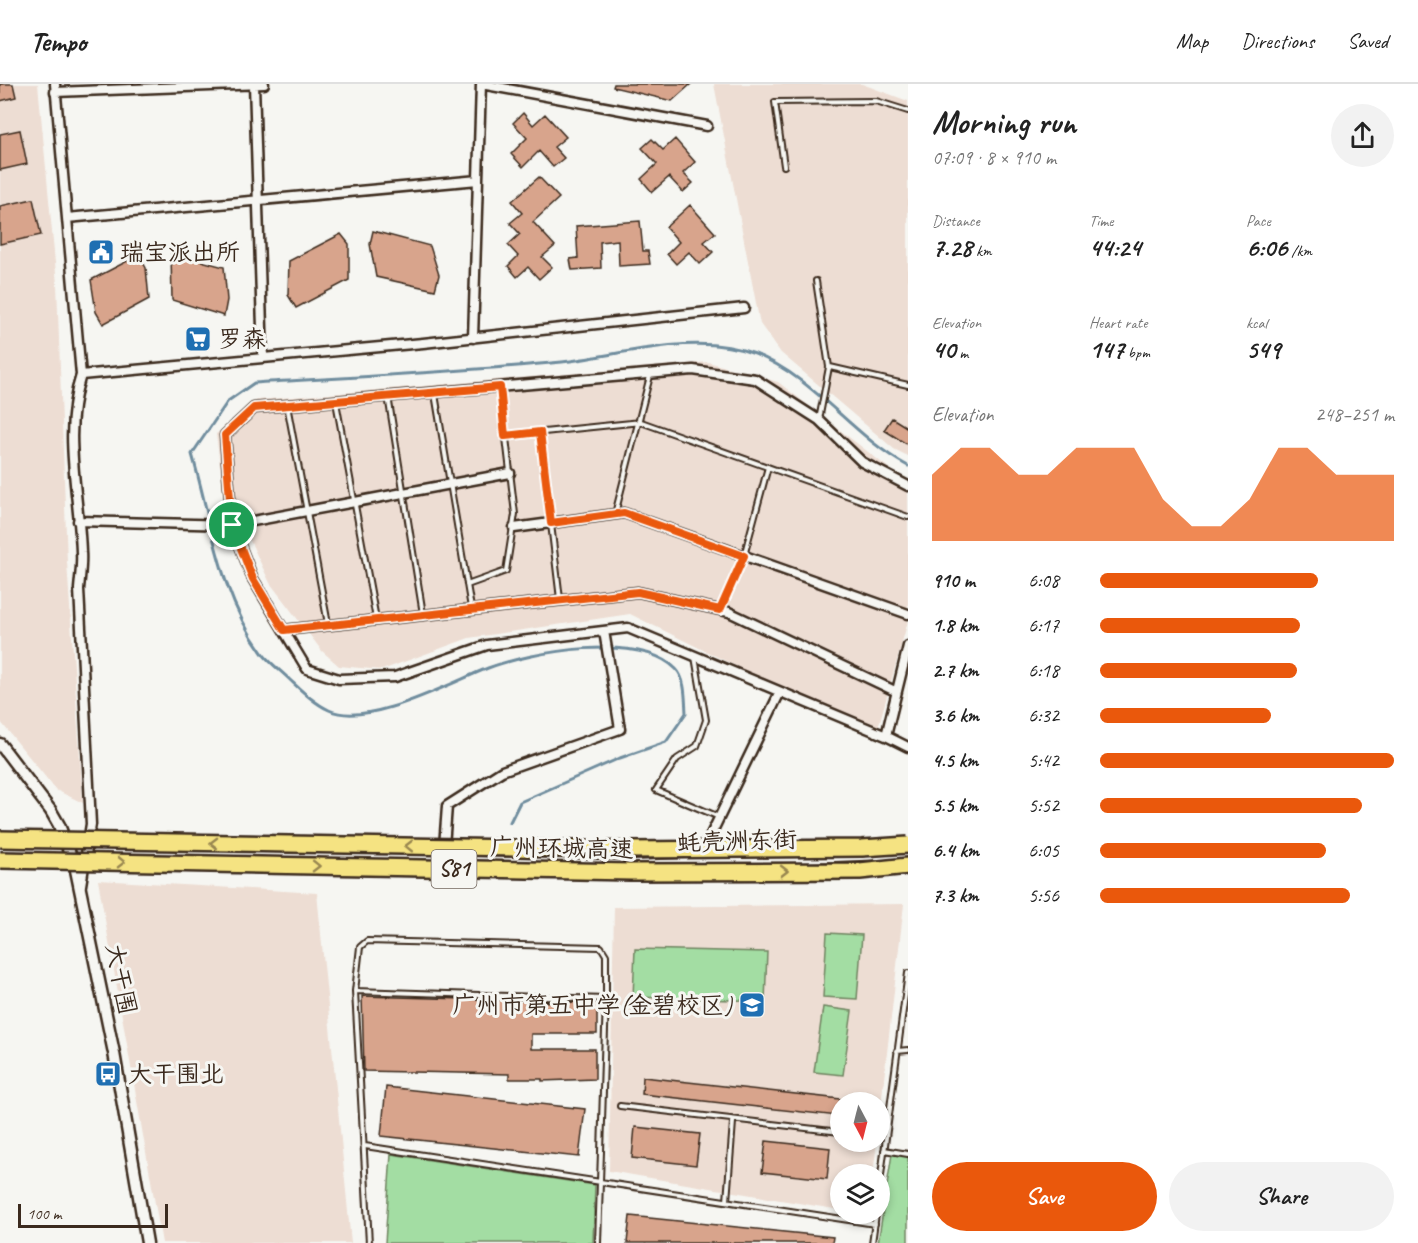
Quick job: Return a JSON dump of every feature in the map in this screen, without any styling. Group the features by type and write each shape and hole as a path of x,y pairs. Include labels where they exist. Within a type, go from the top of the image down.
{"highway":[{"name":"广州环城高速","path":"0,839 630,850 862,848 908,845"},
{"name":"广州环城高速","path":"0,860 631,872 860,871 908,866"}],"street":[{"path":"254,84 263,358"},
{"path":"81,888 91,824 79,590 81,553 72,447 76,392 81,375 55,88 264,84"},
{"path":"473,338 481,84 707,126"},
{"path":"67,218 478,180"},
{"path":"81,375 473,338 744,308"},
{"path":"908,486 862,462 819,420 755,379 693,370 254,408 225,435 230,525 253,579 307,669 339,679 395,677 488,645 628,628 908,747"},
{"path":"78,521 230,525 510,473"},
{"path":"514,528 624,513 908,614"},
{"path":"284,630 638,592 729,612 895,691"},
{"name":"蚝壳洲东街","path":"604,631 620,729 502,771 447,806 443,860 635,865 908,854"},
{"path":"886,736 895,691 908,645"},
{"path":"698,862 780,692"},
{"name":"大干围","path":"0,744 36,789 59,825 81,888 114,1053 147,1243"}],"lane":[{"path":"784,166 775,102 876,100 908,111"},
{"path":"816,282 829,367 827,388 819,420"},
{"path":"829,367 908,385"},
{"path":"614,514 651,374"},
{"path":"467,585 506,571 514,528 515,514 500,387"},
{"path":"435,392 471,609"},
{"path":"388,396 423,614"},
{"path":"336,401 376,620"},
{"path":"287,405 328,625"},
{"path":"505,436 638,422 908,517"},
{"path":"540,432 560,600"},
{"path":"720,610 744,556 768,467"},
{"path":"695,656 706,720 697,746 677,759 656,790 719,818"},
{"path":"369,1243 355,991 360,947 368,941 601,947 606,955 606,999 598,1243"},
{"path":"890,1104 908,973"},
{"path":"355,991 606,999"},
{"path":"897,1051 908,1050"},
{"path":"620,1106 733,1122 830,1131"},
{"path":"727,1201 733,1122"},
{"path":"365,1146 830,1217"},
{"path":"890,1151 908,1154"},
{"path":"872,1243 874,1224"}],"shaded area":[{"path":"0,84 38,84 57,284 67,562 83,803 56,790 0,721"},
{"path":"714,84 862,84 908,101 908,456 894,449 781,353 760,324"},
{"path":"708,362 778,382 908,483 908,621 876,735 630,614 469,638 382,670 339,666 322,651 270,583 222,481 216,434 257,400"},
{"path":"98,880 317,893 351,1243 162,1243"},
{"name":"广州市第五中学(金碧校区)","path":"904,904 883,1092 830,1092 830,1152 876,1152 874,1164 830,1164 830,1208 609,1171 614,907"}],"green space":[{"path":"827,933 862,935 857,999 823,997"},
{"path":"635,949 767,952 765,1001 633,997"},
{"path":"823,1007 852,1011 843,1075 814,1072"},
{"path":"391,1154 595,1185 593,1243 385,1243"},
{"path":"892,1154 908,1156 908,1243 878,1243 881,1224 890,1224"}],"building":[{"path":"0,84 13,84 16,97 0,101"},
{"path":"614,84 691,84 672,101 613,87"},
{"path":"523,113 533,125 545,114 566,137 554,147 564,158 553,167 539,151 523,167 511,154 527,138 513,123"},
{"path":"20,130 27,164 0,170 0,134"},
{"path":"652,139 663,150 675,139 695,162 683,173 693,183 683,192 669,177 652,192 641,179 657,164 642,148"},
{"path":"539,177 559,198 533,222 555,246 542,257 552,267 539,279 528,267 517,277 508,266 518,256 508,245 520,234 510,223 522,213 512,201"},
{"path":"33,199 41,235 0,244 0,206"},
{"path":"690,205 715,233 704,242 713,252 700,264 689,252 676,264 667,254 679,242 666,227"},
{"path":"640,221 643,251 648,251 650,264 619,266 618,240 600,242 601,268 572,270 570,259 578,258 576,226"},
{"path":"373,231 430,246 439,275 435,290 376,277 370,244"},
{"path":"341,234 349,244 349,280 296,308 288,295 289,261"},
{"path":"171,253 224,267 227,300 224,316 172,300"},
{"path":"139,255 146,268 149,299 103,324 96,312 91,280"},
{"path":"892,418 908,428 908,445 884,430"},
{"path":"362,996 597,1003 597,1034 531,1034 531,1049 595,1049 595,1079 542,1081 542,1079 509,1079 509,1074 364,1071"},
{"path":"643,1077 830,1098 830,1115 642,1094"},
{"path":"386,1087 585,1109 579,1157 381,1136"},
{"path":"635,1127 700,1134 696,1165 632,1158"},
{"path":"766,1141 830,1148 827,1179 762,1172"},
{"path":"630,1216 833,1237 832,1243 627,1243"}],"waterway":[{"path":"510,822 520,802 620,758 666,742 686,713 682,678 679,673 659,658 637,651 612,648 585,649 530,656 507,662 386,709 345,714 323,707 303,692 263,654 236,608 226,583 192,454 228,401 254,383 524,366 684,345 733,347 777,364 815,392 888,454 908,466"}],"place":[{"name":"瑞宝派出所","path":"101,252"},
{"name":"罗森","path":"198,339"},
{"name":"广州市第五中学(金碧校区)","path":"752,1005"},
{"name":"大干围北","path":"108,1074"}],"route":[{"path":"500,387 505,436 540,432 551,523 624,513 744,556 720,610 638,592 284,630 253,579 232,525 225,435 254,408 500,387"}]}
